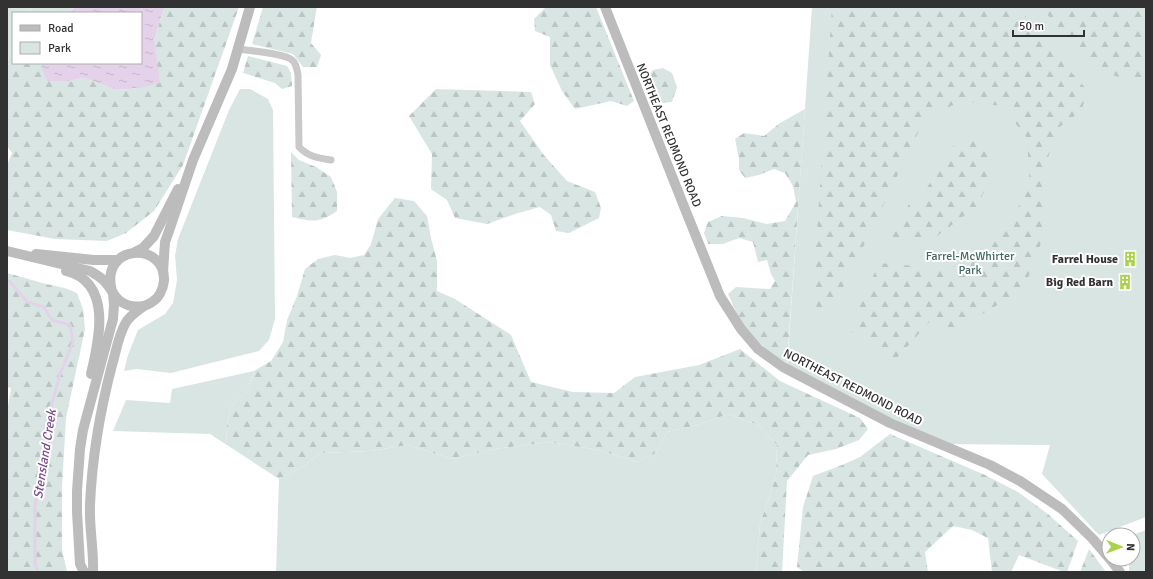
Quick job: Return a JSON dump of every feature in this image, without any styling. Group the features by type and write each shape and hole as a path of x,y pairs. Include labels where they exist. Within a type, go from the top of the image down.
{"street":[{"path":"93,572 90,507 95,449 102,407 119,342 125,324 130,317 144,306 152,302 162,289 164,281 163,272 165,242 193,160 231,71 250,7"},
{"name":"NORTHEAST REDMOND ROAD","path":"605,7 720,296 741,330 758,349 783,367 890,423 990,465 1020,481 1062,509 1092,538 1101,549"},
{"path":"238,49 283,56 291,59 296,64 298,75 299,147 305,154 331,160"},
{"path":"144,306 129,306 116,298 110,283 110,274 113,266 118,260 143,248 154,236 193,160"},
{"path":"7,252 94,260 118,260"},
{"path":"7,252 90,272 105,281 113,292 113,319 83,430"},
{"path":"7,252 20,259 35,264 78,275 91,287 98,305 100,336 84,416 77,490 80,564 84,572"},
{"path":"135,252 144,253 152,257 159,264 163,272"}],"green space":[{"path":"7,7 32,7 29,12 12,12 12,48 7,62"},
{"path":"32,7 74,7 71,12 29,12"},
{"path":"166,7 239,7 183,165 154,211 126,233 107,241 55,239 7,230 7,165 12,153 7,146 7,62 12,48 12,64 42,64 41,67 67,81 84,78 117,90 140,88 162,14"},
{"path":"263,7 317,7 311,43 321,55 317,67 303,67 293,54 252,44"},
{"path":"546,7 596,7 634,101 627,106 611,101 575,109 562,91 550,65 550,37 535,31 534,19"},
{"name":"Farrel-McWhirter Park","path":"812,7 1146,7 1146,517 1120,527 1101,527 1101,534 1099,535 1042,474 1050,445 943,444 787,367"},
{"path":"832,7 1018,7 1055,54 1088,91 1081,111 1058,128 1043,172 1044,235 1023,292 988,310 953,335 934,317 894,361 849,330 879,263 949,269 992,246 1024,198 1030,186 1027,138 1002,106 962,101 925,118 832,309 812,306"},
{"path":"1042,7 1146,7 1146,83 1098,72 1070,45"},
{"path":"248,56 287,66 291,73 292,86 282,89 275,83 243,73"},
{"path":"663,68 672,73 677,87 672,102 658,103 648,95 643,82 653,70"},
{"path":"240,89 250,89 268,99 273,110 275,319 269,340 259,351 171,373 137,369 124,371 128,355 138,330 165,314 173,303 177,280 175,256 178,239 229,110"},
{"path":"436,89 531,92 535,104 520,121 543,154 567,181 595,192 601,208 599,218 569,233 556,231 551,215 540,207 487,224 455,218 447,200 431,189 432,154 409,116"},
{"path":"805,109 787,363 775,356 754,338 740,319 728,294 736,287 770,289 775,281 771,274 767,260 758,262 753,242 739,238 723,244 708,244 704,233 708,222 722,216 743,218 767,224 785,221 796,202 793,186 785,173 774,169 759,175 745,178 739,170 739,159 735,139 744,133 764,136 780,123"},
{"path":"978,136 988,151 991,179 976,207 933,239 894,241 892,234 909,204 919,200 956,142"},
{"path":"291,152 299,160 316,167 331,177 337,192 337,211 326,218 316,220 305,220 292,217"},
{"path":"395,198 414,201 427,216 437,261 437,291 455,299 511,335 531,382 573,392 614,393 635,377 699,365 740,349 780,381 860,418 868,429 859,440 836,449 808,455 787,481 782,572 756,572 760,524 776,476 777,445 758,425 728,414 698,425 667,432 656,453 637,462 599,450 550,442 495,449 452,459 408,445 370,451 320,453 303,467 279,479 227,445 226,429 231,407 249,390 254,371 271,361 283,342 287,320 297,296 305,269 318,259 335,255 350,258 364,255 371,244 378,219"},
{"path":"7,273 65,288 77,293 83,309 85,329 66,418 62,487 62,549 67,572 7,572 7,412 11,388 7,387"},
{"path":"254,371 249,390 231,407 226,429 227,445 210,434 113,431 126,400 170,403 172,389"},
{"path":"728,414 758,425 777,445 776,476 760,524 756,572 276,572 279,479 303,467 320,453 370,451 408,445 452,459 495,449 550,442 599,450 637,462 656,453 667,432 698,425"},
{"path":"890,434 985,475 1018,492 1048,514 1078,541 1067,572 1019,555 1011,572 992,572 988,538 972,530 953,526 925,552 928,572 804,572 797,567 803,507 813,476 860,457"},
{"path":"1146,530 1146,572 1129,572 1129,567 1141,567 1141,532"},
{"path":"1089,549 1106,572 1080,572"}],"water":[{"path":"74,7 166,7 162,14 154,41 160,83 140,88 117,90 84,78 67,81 47,81 41,67 42,64 142,64 142,12 71,12"}],"waterway":[{"name":"Stensland Creek","path":"7,280 27,302 44,307 52,320 70,325 73,342 60,374 44,433 35,507 35,564 38,572"}],"place":[{"name":"Farrel House","path":"1130,259"},
{"name":"Big Red Barn","path":"1125,282"}]}
